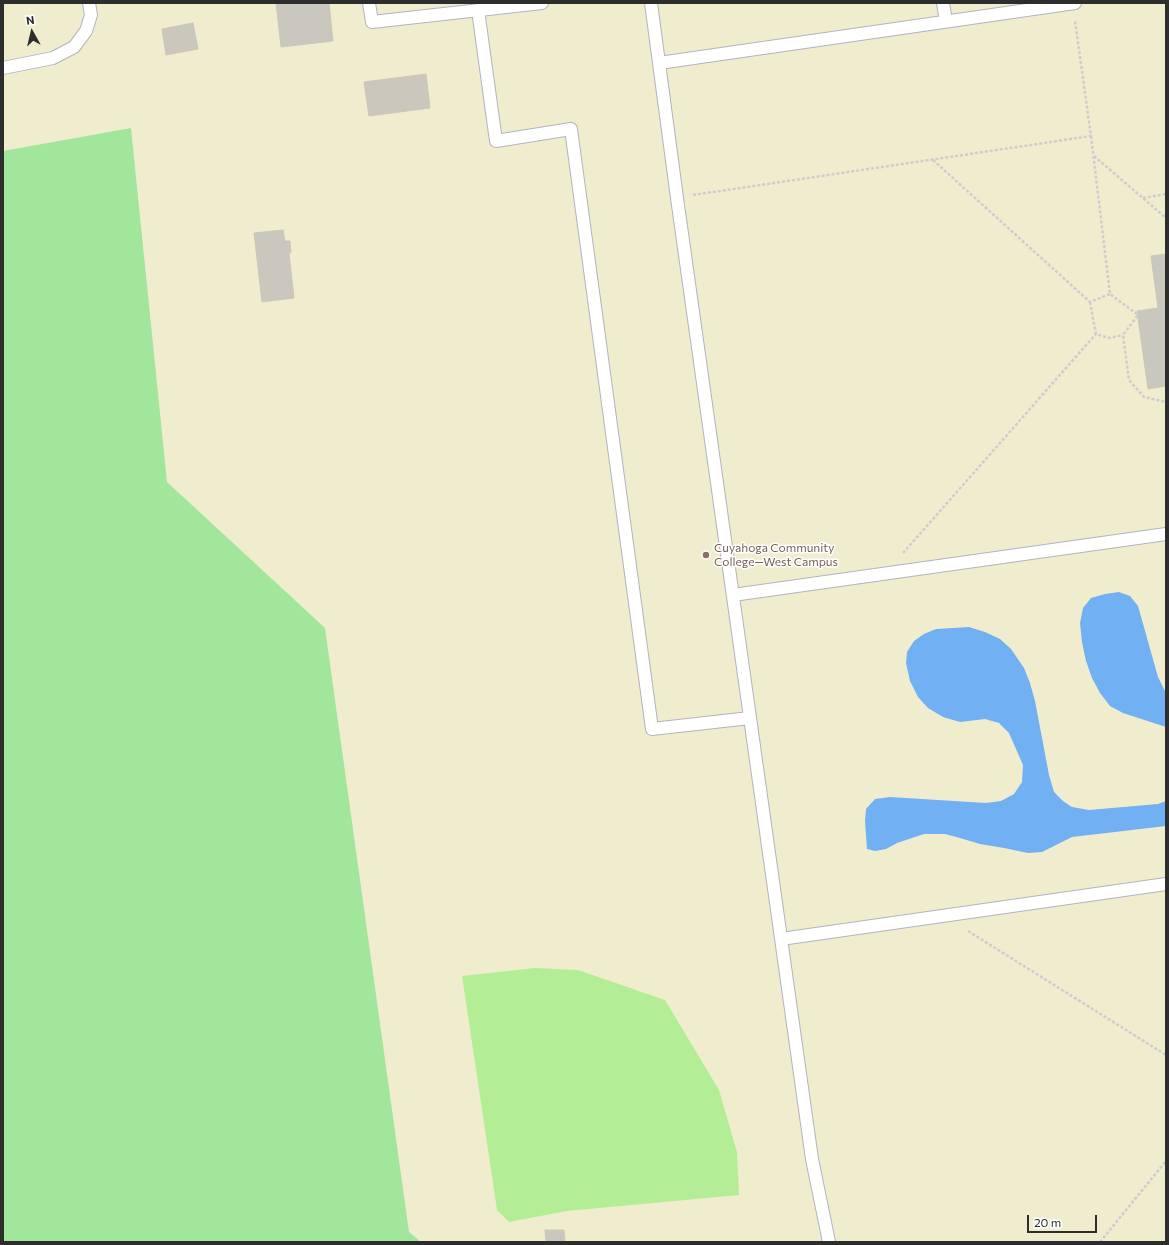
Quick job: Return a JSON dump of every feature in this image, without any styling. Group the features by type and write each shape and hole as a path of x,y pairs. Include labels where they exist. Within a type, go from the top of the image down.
{"lane":[{"path":"3,68 53,58 74,48 86,31 91,15 89,3"},
{"path":"369,3 372,22 542,3"},
{"path":"651,3 812,1159 829,1242"},
{"path":"943,3 946,22"},
{"path":"659,63 1075,3"},
{"path":"478,10 496,142 571,129 652,729 750,718"},
{"path":"733,595 1166,534"},
{"path":"781,939 1166,884"}],"path":[{"path":"1074,18 1094,156 1110,294 1138,315 1123,335 1109,338 1096,334"},
{"path":"693,195 1091,136"},
{"path":"1094,156 1166,218"},
{"path":"932,160 1090,302 1096,334"},
{"path":"1143,198 1166,194"},
{"path":"1090,302 1110,294"},
{"path":"884,574 1096,334"},
{"path":"1123,335 1129,380 1144,397 1166,402"},
{"path":"943,916 1166,1055"},
{"path":"1100,1242 1166,1162"}],"shaded area":[{"name":"Cuyahoga Community College—West Campus","path":"3,3 1166,3 1166,1242 421,1242 409,1232 325,628 167,482 131,128 3,151"}],"green space":[{"path":"131,128 167,482 325,628 409,1232 421,1242 3,1242 3,151"},
{"path":"535,968 578,970 665,1000 719,1090 737,1152 739,1195 567,1211 509,1222 497,1210 462,976"}],"water":[{"path":"1119,592 1130,596 1138,606 1158,677 1166,693 1166,727 1123,713 1110,706 1100,693 1092,678 1086,661 1080,623 1083,608 1091,598"},
{"path":"969,627 1000,639 1011,649 1024,668 1035,701 1049,775 1054,792 1072,807 1089,810 1158,804 1166,801 1166,826 1072,837 1042,852 1028,853 980,844 945,834 924,834 897,843 886,849 875,851 867,849 865,821 866,809 875,799 890,797 986,803 1001,801 1014,794 1022,782 1023,765 1009,733 999,723 985,719 960,722 943,717 928,708 918,697 910,681 906,663 907,652 914,641 924,634 936,629"}],"building":[{"path":"276,3 329,3 333,41 281,47"},
{"path":"193,23 198,49 166,55 162,29"},
{"path":"426,74 430,108 369,116 364,82"},
{"path":"283,230 285,241 290,241 291,252 289,253 294,298 262,302 254,233"},
{"path":"1166,254 1166,386 1148,389 1137,311 1158,308 1151,256"},
{"path":"545,1230 564,1230 565,1242 546,1242"}],"place":[{"name":"Cuyahoga Community College—West Campus","path":"706,555"}]}
